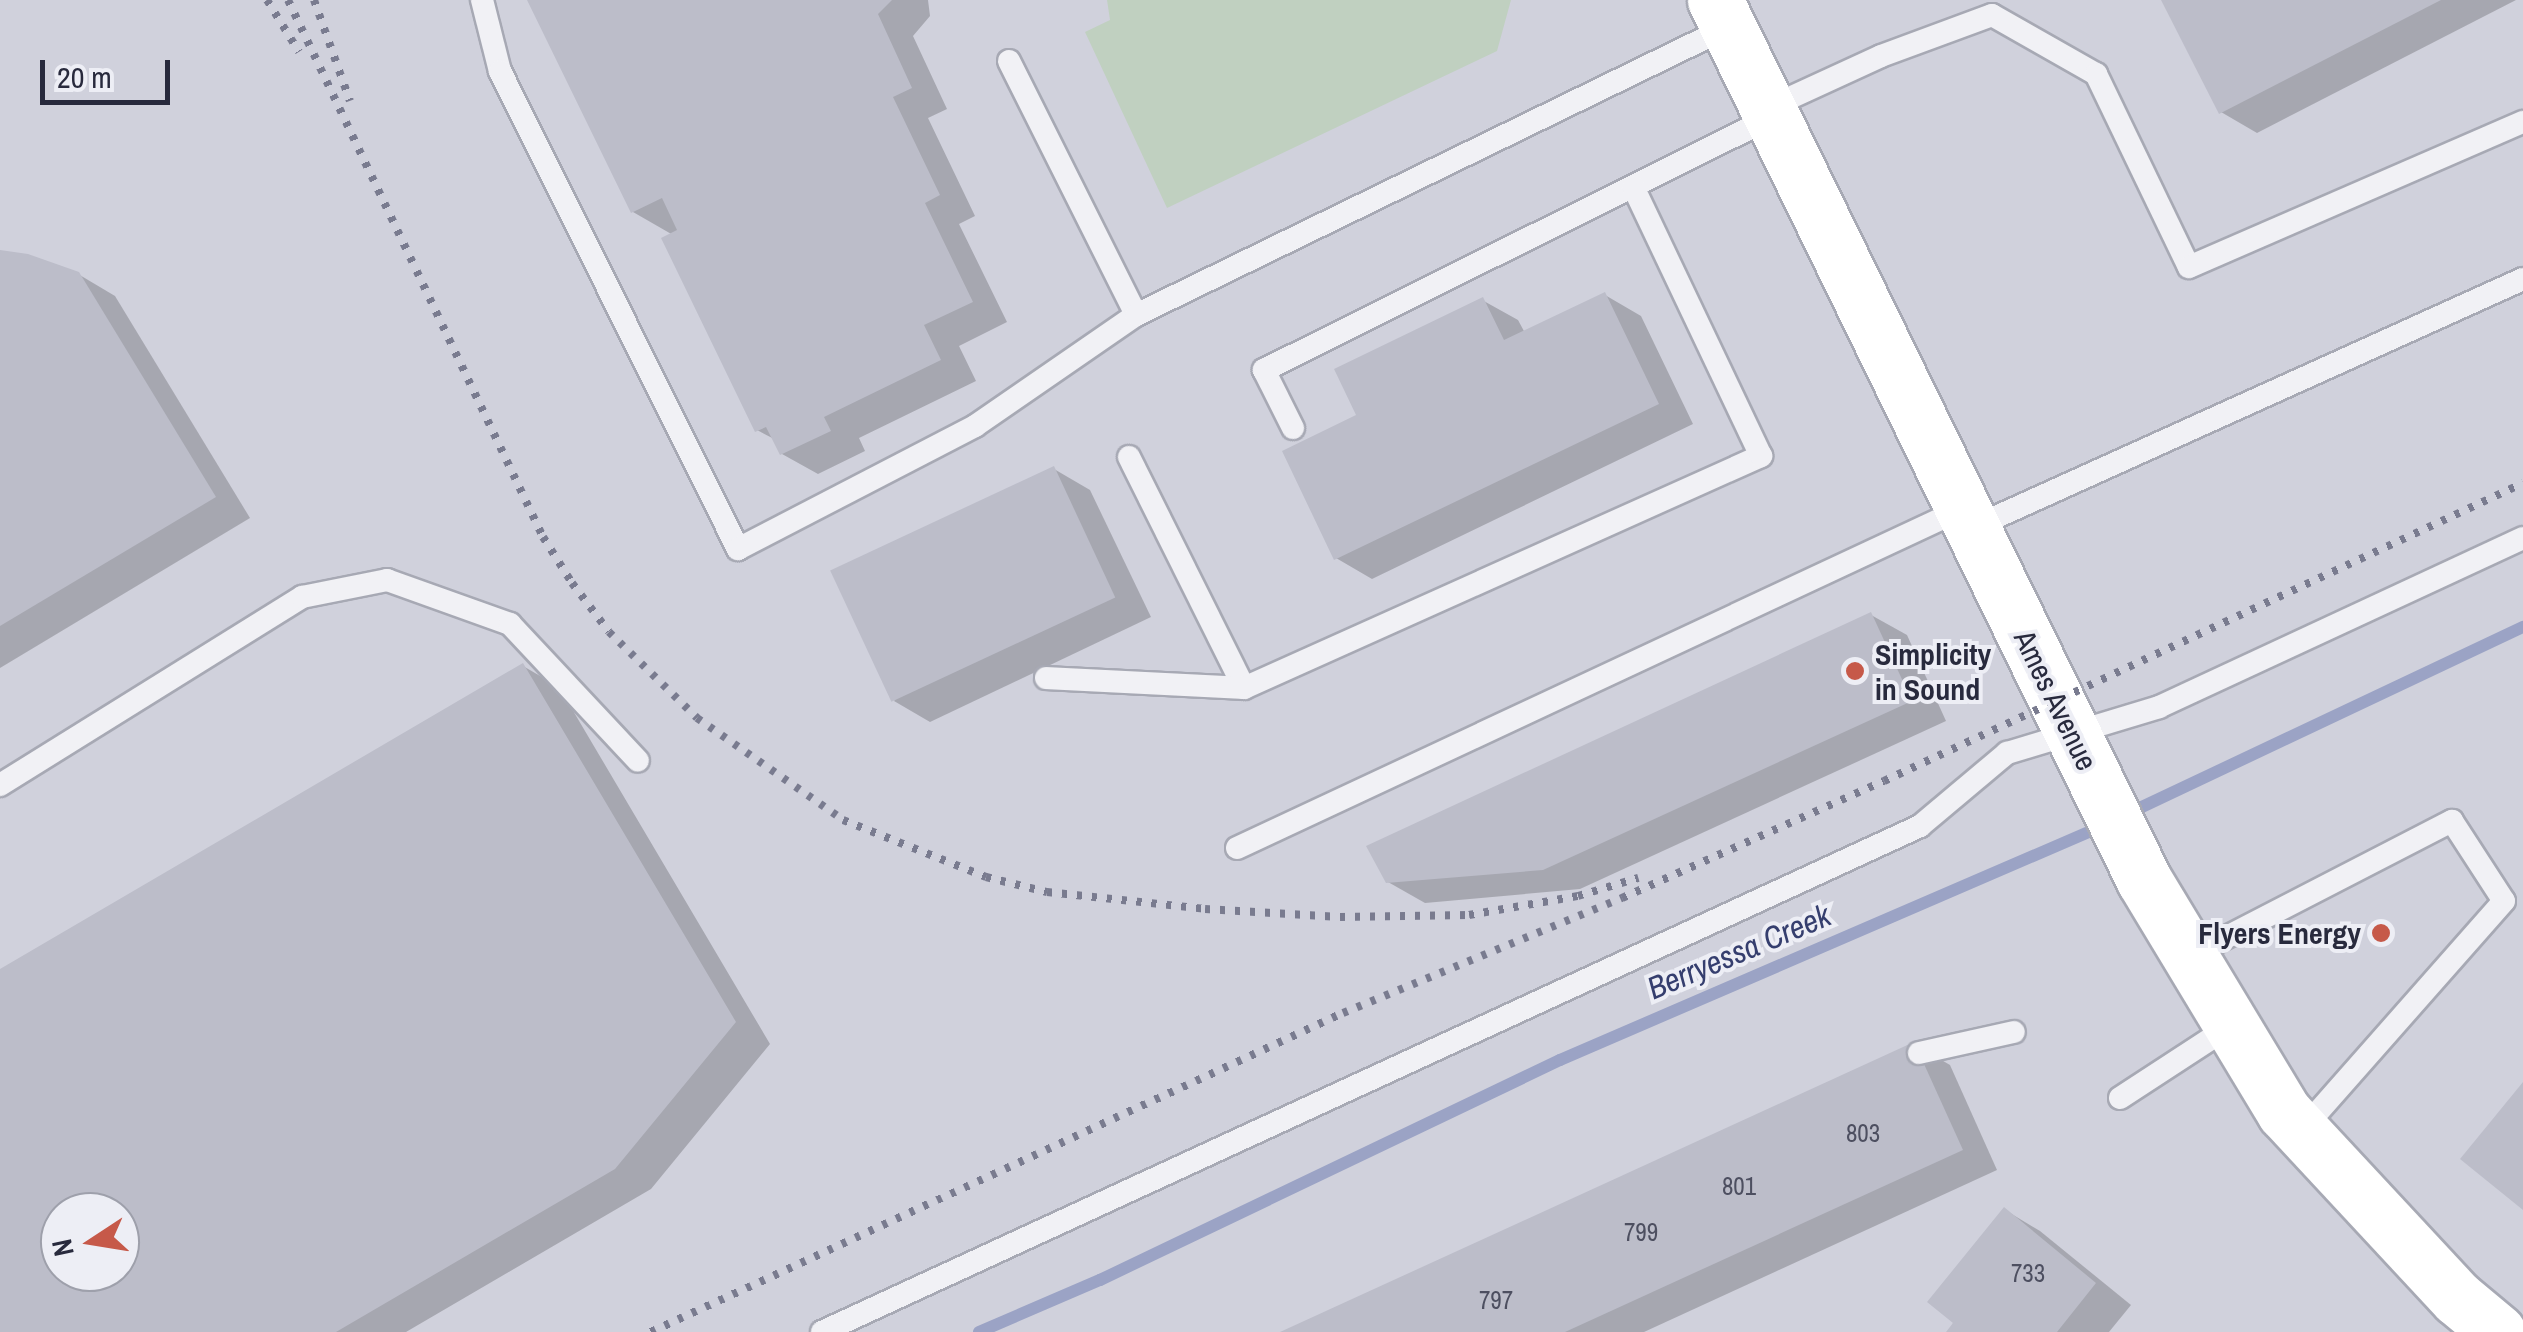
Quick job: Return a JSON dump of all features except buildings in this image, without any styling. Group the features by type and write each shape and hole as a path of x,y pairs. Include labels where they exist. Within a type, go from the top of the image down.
{"street":[{"name":"Ames Avenue","path":"1721,14 2144,880 2301,1131 2457,1298 2498,1332"}],"lane":[{"path":"482,0 500,71 738,548 975,426 1136,315 1721,14"},
{"path":"1293,428 1264,370 1633,187 1881,56 1992,14 2096,74 2188,268 2523,122"},
{"path":"1009,61 1136,315"},
{"path":"1046,678 1244,688 1760,456 1633,187"},
{"path":"1237,848 1969,518 2523,279"},
{"path":"1130,457 1244,688"},
{"path":"822,1332 1920,826 2007,753 2076,742 2160,707 2523,538"},
{"path":"0,785 302,597 387,580 510,624 638,761"},
{"path":"2190,956 2452,822 2504,901 2301,1131"},
{"path":"2120,1098 2232,1025"},
{"path":"1918,1053 2014,1032"}],"shaded area":[{"path":"0,0 2523,0 2523,1332 0,1332"}],"green space":[{"path":"1107,0 1511,0 1497,51 1167,208 1085,32 1110,20"}],"waterway":[{"name":"Berryessa Creek","path":"2127,814 2523,627"},
{"name":"Berryessa Creek","path":"979,1332 1100,1280 1560,1060 2105,825"}],"railway":[{"path":"267,0 299,52"},
{"path":"288,0 543,537 572,583 609,632 697,718 843,820 986,877 1047,892 1205,909 1340,917 1469,915 1578,896 1638,878"},
{"path":"314,0 350,101"},
{"path":"651,1332 1343,1013 1622,898 1884,781 2523,483"}],"place":[{"name":"Simplicity in Sound","path":"1855,671"},
{"name":"Flyers Energy","path":"2381,933"}]}
